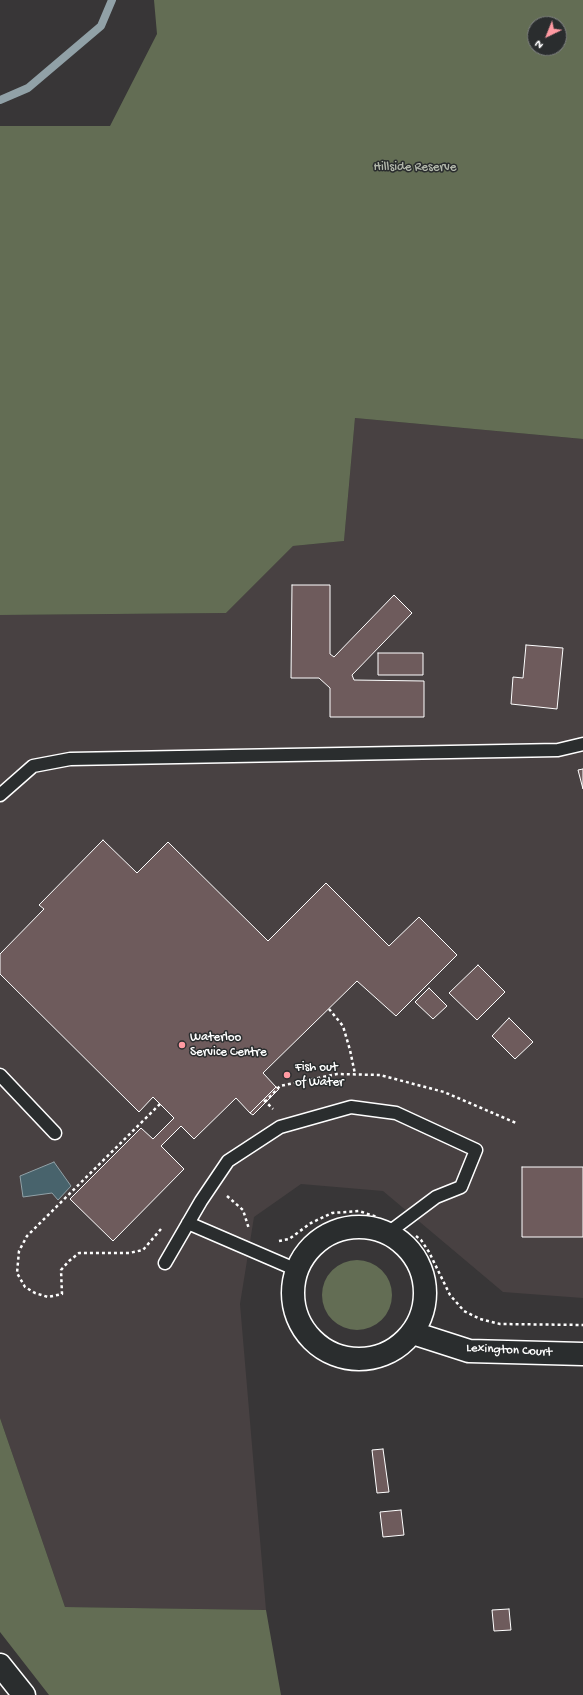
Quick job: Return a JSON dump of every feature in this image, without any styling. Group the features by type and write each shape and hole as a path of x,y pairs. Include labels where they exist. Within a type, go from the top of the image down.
{"main road":[{"path":"365,1227 393,1230 420,1266 425,1289 423,1312 412,1333 396,1349 372,1358 347,1359 324,1349 305,1332 294,1309 293,1284 301,1260 318,1241 340,1229 365,1227"},
{"name":"Lexington Court","path":"412,1333 469,1351 583,1354"},
{"path":"0,1665 24,1695"}],"lane":[{"path":"0,795 33,766 70,759 558,750 583,744"},
{"path":"0,1075 55,1133"},
{"path":"165,1263 228,1161 280,1127 351,1106 396,1113 476,1150 461,1187 436,1197 393,1230"},
{"path":"188,1224 297,1270"}],"path":[{"path":"329,1009 343,1026 355,1074"},
{"path":"269,1115 275,1111 265,1101 280,1086 337,1074 355,1074 380,1075 444,1092 516,1123"},
{"path":"160,1104 27,1236 19,1251 17,1273 25,1287 35,1293 48,1297 62,1294 61,1270 69,1260 79,1253 129,1253 143,1250 165,1223"},
{"path":"224,1194 243,1210 249,1230 255,1232"},
{"path":"273,1239 279,1242 290,1239 311,1223 332,1213 359,1211 386,1219 393,1230 421,1240 429,1252 450,1295 464,1310 480,1319 500,1324 583,1325"}],"shaded area":[{"path":"355,418 583,439 583,1298 503,1292 383,1191 301,1184 254,1217 240,1304 266,1610 65,1607 0,1418 0,615 226,613 293,546 344,541"}],"green space":[{"name":"Hillside Reserve","path":"154,0 583,0 583,439 355,418 344,541 293,546 226,613 0,615 0,126 110,126 157,34"},
{"path":"350,1260 364,1260 377,1266 386,1275 390,1281 392,1295 390,1309 382,1320 371,1328 364,1330 350,1330 343,1328 332,1320 324,1309 322,1302 322,1288 324,1281 332,1270 343,1262"},
{"path":"0,1418 65,1607 266,1610 281,1695 49,1695 0,1632"}],"water":[{"path":"54,1162 71,1186 58,1200 52,1193 23,1197 20,1176"}],"building":[{"path":"292,585 330,585 330,654 334,657 394,595 412,613 352,675 354,680 424,681 424,717 330,717 330,688 319,678 291,678"},
{"path":"526,645 563,648 557,709 511,704 513,677 523,678"},
{"path":"378,653 423,653 423,675 378,675"},
{"path":"583,769 583,789 578,770"},
{"name":"Waterloo Service Centre","path":"103,840 137,873 168,842 268,941 326,883 389,946 419,917 457,955 396,1016 357,981 263,1073 276,1087 250,1113 236,1098 194,1139 181,1126 161,1146 184,1169 113,1241 70,1199 141,1128 153,1139 174,1118 153,1097 139,1112 0,974 0,954 44,909 39,905"},
{"path":"478,965 505,992 477,1020 449,993"},
{"path":"429,988 447,1006 433,1019 415,1002"},
{"path":"509,1018 533,1042 515,1059 492,1036"},
{"path":"276,1087 279,1089 253,1115 250,1113"},
{"path":"522,1167 583,1167 583,1237 522,1237"},
{"path":"383,1449 389,1492 377,1493 372,1450"},
{"path":"401,1510 404,1535 383,1537 380,1512"},
{"path":"509,1609 511,1630 494,1631 492,1610"}],"waterway":[{"path":"0,100 28,88 101,26 112,0"}],"place":[{"name":"Waterloo Service Centre","path":"182,1045"},
{"name":"Fish out of Water","path":"287,1075"}]}
